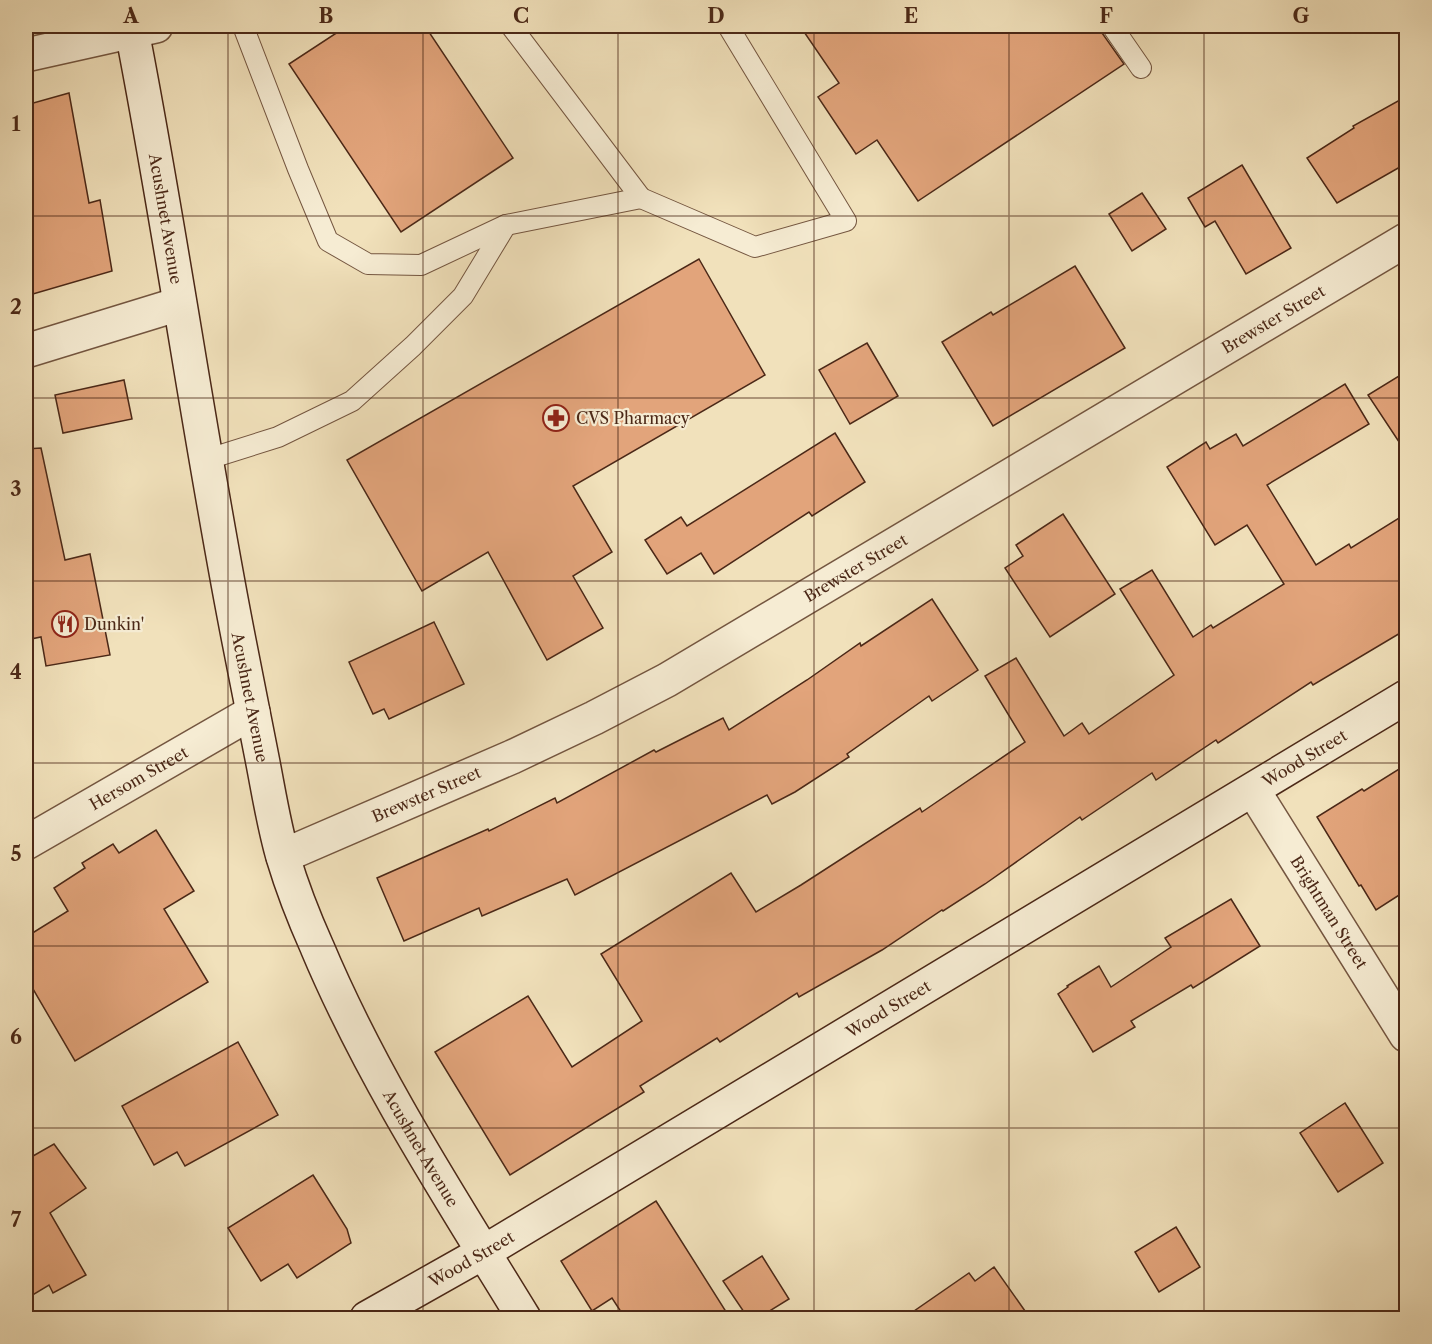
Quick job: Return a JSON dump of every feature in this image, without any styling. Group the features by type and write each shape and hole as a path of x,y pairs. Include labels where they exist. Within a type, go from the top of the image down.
{"street":[{"path":"26,55 139,27"},
{"name":"Acushnet Avenue","path":"139,27 152,140 205,460 271,806 283,856 306,921 349,1020 411,1133 524,1318"},
{"name":"Brewster Street","path":"283,856 512,757 667,680 1407,240"},
{"path":"26,351 179,304"},
{"name":"Wood Street","path":"367,1318 483,1252 1407,697"},
{"name":"Hersom Street","path":"26,843 253,712"},
{"name":"Brightman Street","path":"1253,790 1407,1035"}],"lane":[{"path":"243,26 328,241 368,264 421,265 506,225 641,198"},
{"path":"511,26 641,198 755,247 846,220 728,26"},
{"path":"1112,26 1141,68"},
{"path":"205,460 278,437 352,401 413,346 463,296 506,225"}],"building":[{"path":"347,26 425,26 513,158 401,232 289,64"},
{"path":"800,26 1100,26 1102,33 1124,64 918,201 877,140 856,154 818,97 839,83"},
{"path":"69,93 89,203 100,200 112,271 26,296 26,105"},
{"path":"1407,96 1407,163 1337,203 1307,158 1354,128 1353,126"},
{"path":"1242,165 1291,248 1246,274 1215,221 1205,227 1188,198"},
{"path":"1142,193 1166,229 1132,251 1109,214"},
{"name":"CVS Pharmacy","path":"699,259 765,375 573,486 612,552 573,576 603,628 547,660 488,552 422,591 347,460"},
{"path":"1075,266 1125,348 993,426 942,342 991,312 993,315"},
{"path":"867,343 898,396 850,424 819,370"},
{"path":"1407,371 1407,454 1368,395"},
{"path":"124,380 132,419 63,433 55,395"},
{"path":"1345,384 1369,424 1267,485 1316,565 1349,544 1351,548 1407,513 1407,629 1313,685 1311,682 1218,743 1216,740 1156,780 1152,773 1082,820 1080,817 985,884 882,950 799,997 797,993 720,1042 717,1038 640,1086 644,1092 510,1175 435,1052 528,996 572,1067 642,1021 601,954 731,873 756,912 920,808 922,812 1025,742 985,676 1016,658 1064,736 1082,723 1089,734 1174,675 1120,589 1152,570 1193,637 1211,625 1213,628 1284,584 1247,525 1215,545 1167,467 1206,442 1210,449 1236,434 1243,446"},
{"path":"835,433 865,482 812,516 809,512 714,574 701,553 667,574 645,540 681,517 687,526"},
{"name":"Dunkin'","path":"41,448 65,560 90,554 110,655 46,666 41,637 26,640 26,449"},
{"path":"1063,514 1115,594 1050,637 1005,568 1023,556 1016,545"},
{"path":"932,599 978,670 932,701 929,696 847,754 849,757 795,792 772,804 767,795 575,895 567,879 482,916 479,908 404,941 377,878 488,829 489,831 555,798 557,803 654,750 656,752 723,718 729,730 860,643 861,646"},
{"path":"434,622 464,684 389,719 384,709 373,714 349,662"},
{"path":"1407,764 1407,890 1376,910 1317,817"},
{"path":"156,830 194,891 164,909 208,982 75,1061 26,977 26,937 68,911 54,888 85,868 82,863 113,844 119,853"},
{"path":"1231,899 1260,946 1193,988 1191,985 1131,1021 1135,1027 1093,1052 1058,994 1099,966 1111,987 1171,947 1165,938"},
{"path":"238,1042 278,1115 185,1166 177,1152 154,1165 122,1106"},
{"path":"1345,1103 1383,1163 1338,1192 1300,1133"},
{"path":"54,1144 86,1188 50,1213 86,1275 53,1293 49,1285 26,1299 26,1160"},
{"path":"313,1175 347,1229 351,1243 297,1278 288,1264 261,1281 228,1228"},
{"path":"656,1201 730,1318 625,1318 612,1298 592,1311 561,1261"},
{"path":"1176,1227 1200,1267 1159,1292 1135,1252"},
{"path":"762,1256 789,1299 758,1318 748,1318 723,1281"},
{"path":"994,1267 1030,1318 904,1318 969,1273 975,1281"}],"place":[{"name":"CVS Pharmacy","path":"556,418"},
{"name":"Dunkin'","path":"65,624"}]}
